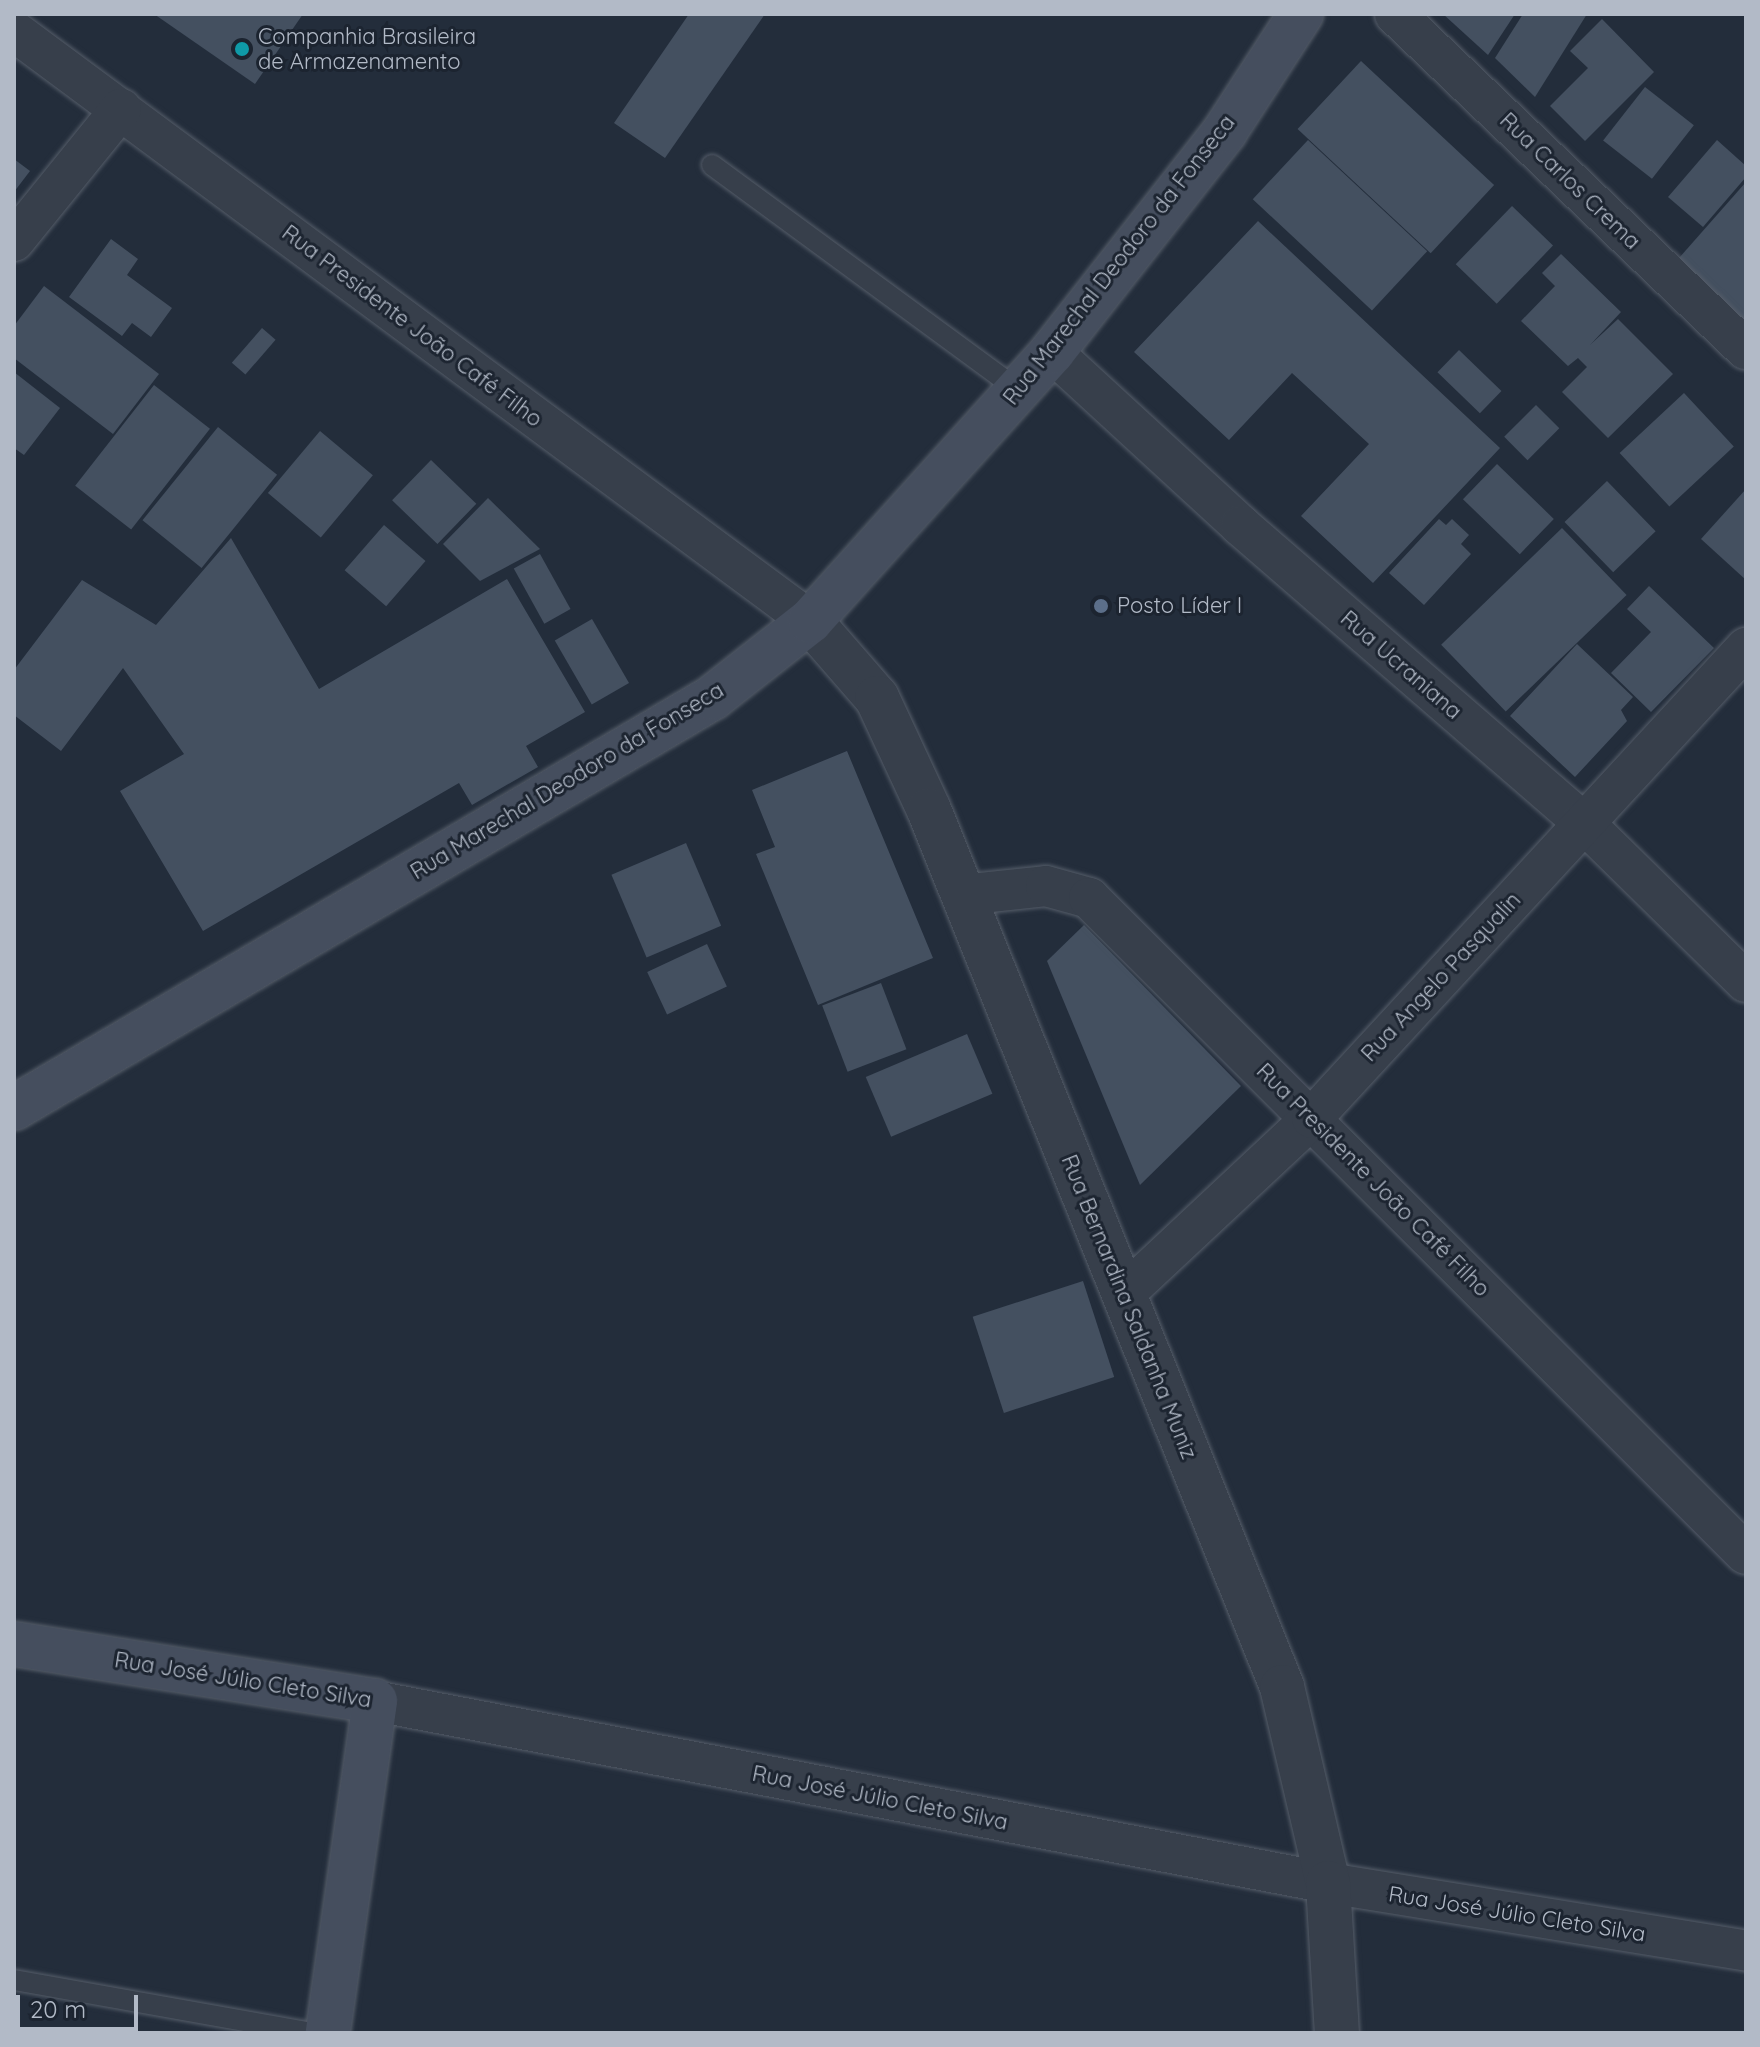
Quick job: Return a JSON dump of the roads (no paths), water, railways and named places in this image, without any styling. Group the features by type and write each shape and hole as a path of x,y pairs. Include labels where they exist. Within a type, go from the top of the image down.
{"main road":[{"name":"Rua Marechal Deodoro da Fonseca","path":"14,1108 712,698 810,621 1052,352 1225,131 1301,14"},
{"name":"Rua José Júlio Cleto Silva","path":"14,1644 375,1701"},
{"path":"328,2033 375,1701"}],"street":[{"name":"Rua Carlos Crema","path":"1395,14 1746,349"},
{"name":"Rua Presidente João Café Filho","path":"14,31 810,621"},
{"path":"14,241 121,109"},
{"name":"Rua Ucraniana","path":"1052,352 1241,526 1583,822 1746,982"},
{"name":"Rua Bernardina Saldanha Muniz","path":"810,621 877,698 962,895 1282,1687 1328,1883 1337,2033"},
{"name":"Rua Angelo Pasqualin","path":"1124,1294 1312,1118 1746,648"},
{"name":"Rua Presidente João Café Filho","path":"962,895 1046,886 1089,898 1746,1554"},
{"name":"Rua José Júlio Cleto Silva","path":"375,1701 1328,1883 1746,1951"}],"lane":[{"path":"712,165 1018,390"},
{"path":"14,1980 311,2033"}],"place":[{"name":"Companhia Brasileira de Armazenamento","path":"242,49"},
{"name":"Posto Líder I","path":"1101,606"}]}
